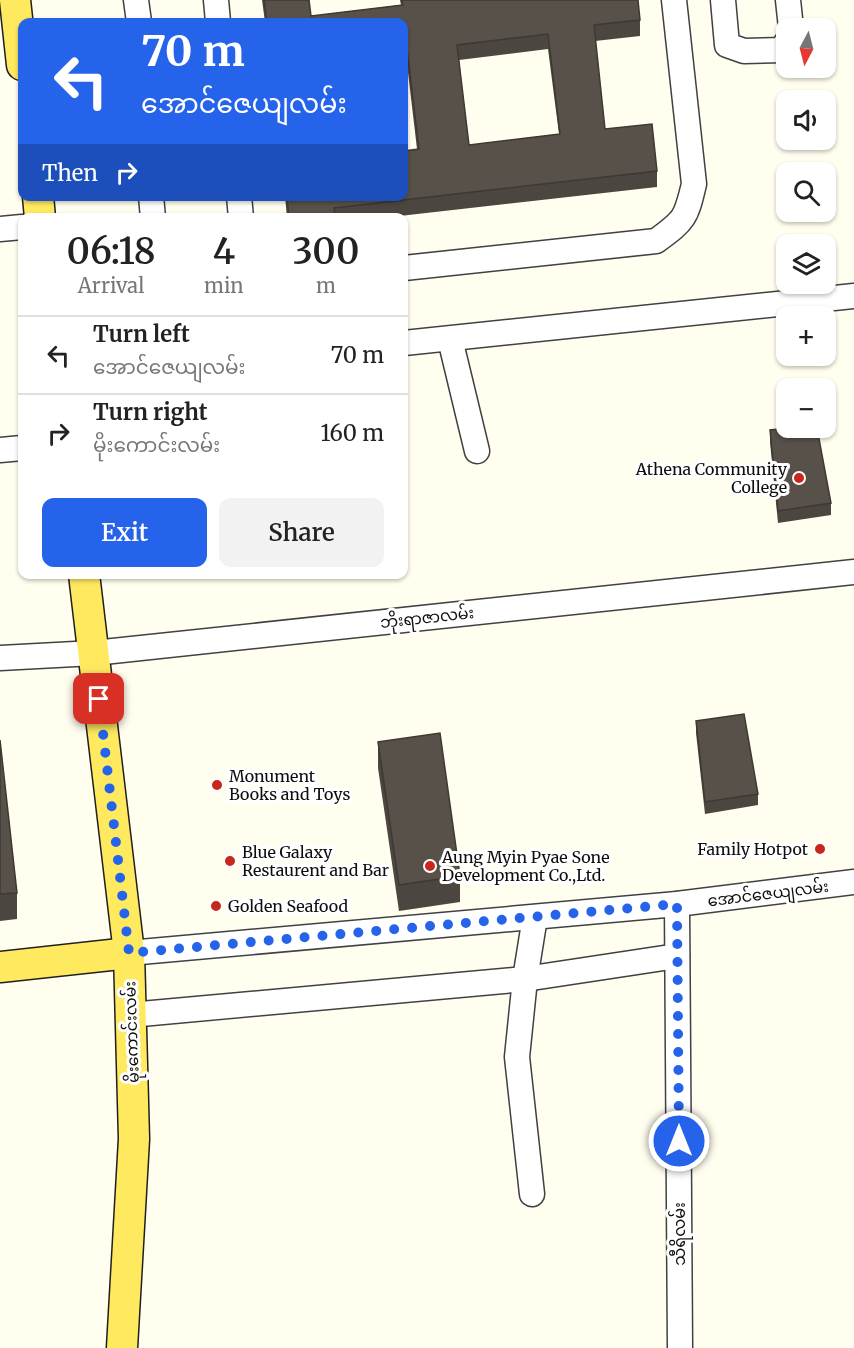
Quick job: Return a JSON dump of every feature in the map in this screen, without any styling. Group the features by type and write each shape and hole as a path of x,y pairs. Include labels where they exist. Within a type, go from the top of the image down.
{"main road":[{"path":"11,13 18,47"},
{"name":"မိုးကောင်းလမ်း","path":"85,579 129,953 134,1139 122,1348"},
{"name":"အောင်ဇေယျလမ်း","path":"0,967 129,953"}],"street":[{"path":"136,0 138,18"},
{"path":"216,0 218,18"},
{"path":"408,268 656,241 680,224 687,213 694,184 674,0"},
{"path":"723,0 727,45 744,51 776,50"},
{"path":"788,0 790,18"},
{"path":"0,229 18,227"},
{"path":"408,343 854,296"},
{"path":"450,339 477,451"},
{"path":"0,450 18,448"},
{"name":"ဘိုးရာဇာလမ်း","path":"0,658 94,653 854,572"},
{"name":"အောင်ဇေယျလမ်း","path":"129,953 677,904 854,882"},
{"name":"သီရိလမ်း","path":"677,904 680,1348"},
{"path":"532,1194 517,1057 525,979 535,917"},
{"path":"130,1015 525,979 677,956"}],"building":[{"path":"264,0 309,0 311,16 403,5 402,0 638,0 640,20 594,25 605,129 652,124 657,171 408,200 408,150 419,149 408,57 408,18 266,18","holes":["548,34 560,134 469,145 457,45"]},
{"path":"287,201 395,201 334,208 334,213 289,213"},
{"name":"Athena Community College","path":"776,429 776,438 819,438 831,503 778,511 770,430"},
{"path":"744,714 758,794 705,802 696,721"},
{"path":"440,733 460,876 399,885 378,742"},
{"path":"0,740 17,893 0,894"}],"place":[{"name":"Athena Community College","path":"799,478"},
{"name":"Monument Books and Toys","path":"217,785"},
{"name":"Family Hotpot","path":"820,849"},
{"name":"Blue Galaxy Restaurent and Bar","path":"230,861"},
{"name":"Aung Myin Pyae Sone Development Co.,Ltd.","path":"430,866"},
{"name":"Golden Seafood","path":"216,906"}],"route":[{"path":"99,699 129,953 677,904 679,1141"}]}
